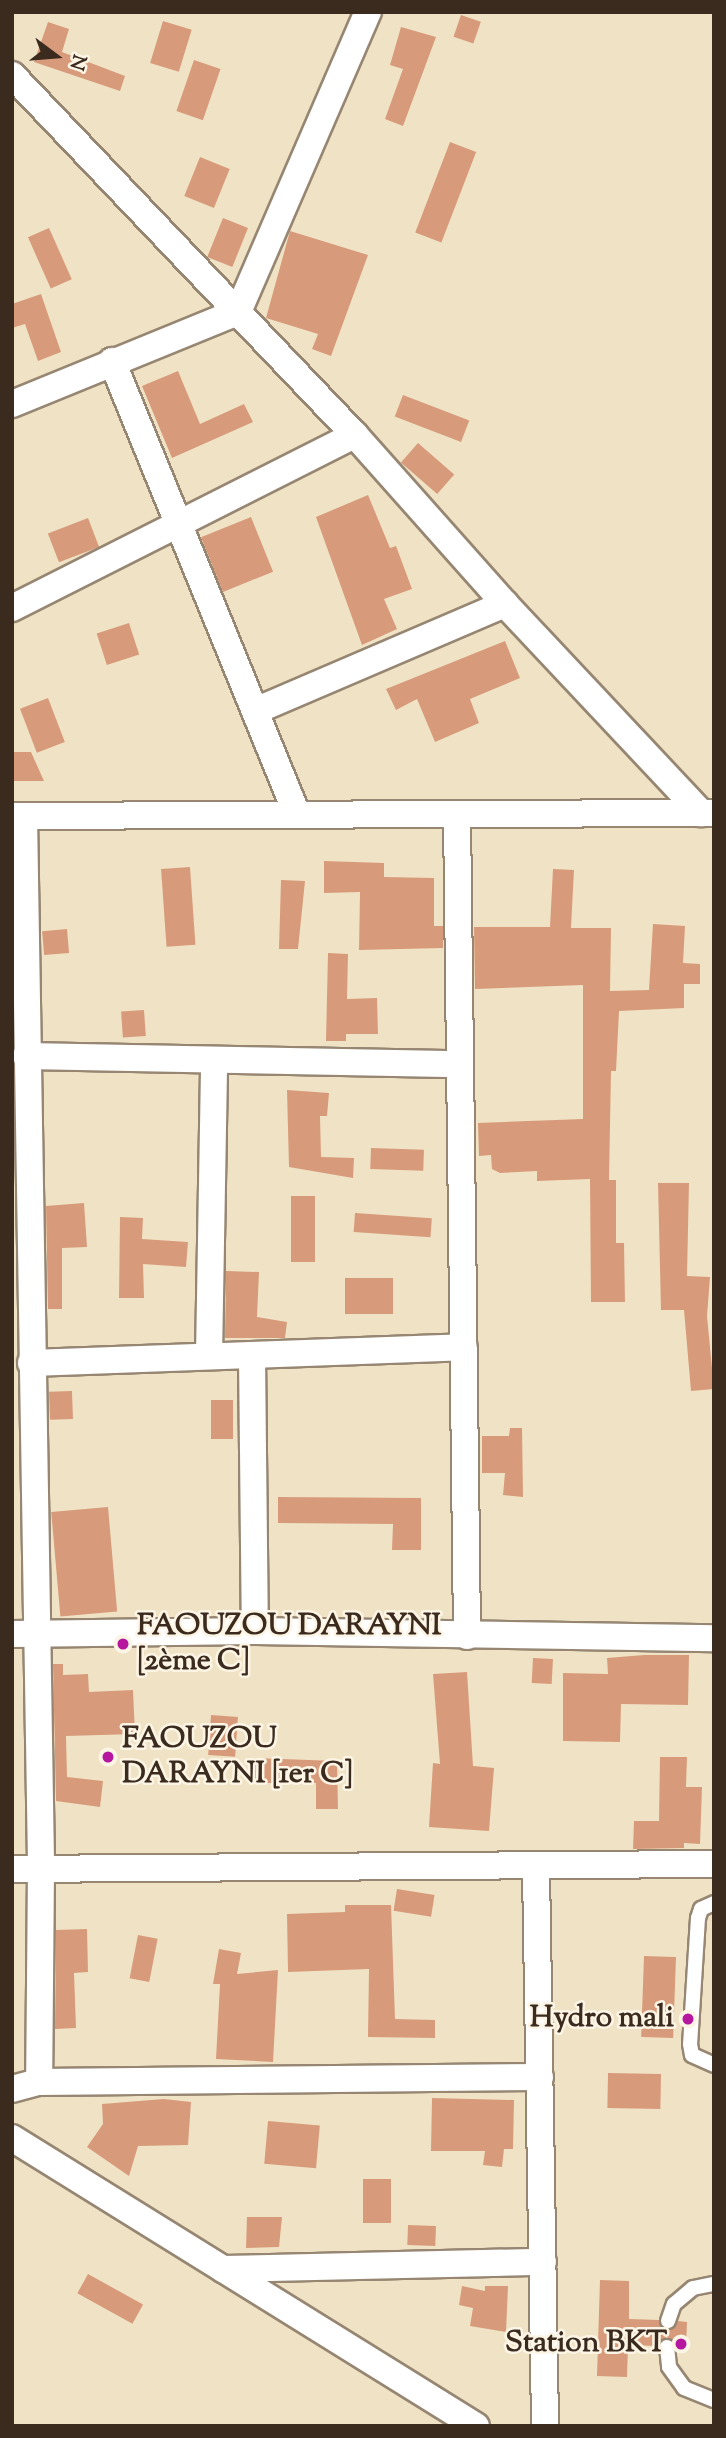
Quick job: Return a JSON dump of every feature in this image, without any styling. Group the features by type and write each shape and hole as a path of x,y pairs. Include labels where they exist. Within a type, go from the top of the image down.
{"street":[{"path":"12,404 112,361 238,313 368,12"},
{"path":"12,75 355,435 505,604 707,813"},
{"path":"112,361 297,814"},
{"path":"12,608 355,435"},
{"path":"255,711 505,604"},
{"path":"38,2082 41,1868 24,1633 22,1426 31,1363 26,1056 18,816 707,813"},
{"path":"457,814 467,1636"},
{"path":"26,1056 460,1064"},
{"path":"208,1356 214,1060"},
{"path":"31,1363 464,1347"},
{"path":"252,1354 256,1631"},
{"path":"24,1633 256,1631 714,1639"},
{"path":"12,1869 536,1869 714,1864"},
{"path":"536,1869 545,2426"},
{"path":"12,2089 38,2082 540,2077"},
{"path":"12,2138 476,2426"},
{"path":"223,2269 542,2262"}],"lane":[{"path":"714,1903 701,1909 698,1918 690,2044 692,2055 714,2065"},
{"path":"668,2321 674,2304 693,2288 714,2284"},
{"path":"667,2347 668,2367 684,2388 714,2400"}],"building":[{"path":"461,15 481,22 473,44 454,37"},
{"path":"163,21 192,30 179,72 150,63"},
{"path":"48,22 69,29 62,52 125,76 120,91 34,62"},
{"path":"401,27 436,37 403,126 385,119 403,69 390,65"},
{"path":"194,60 220,69 203,120 176,111"},
{"path":"450,142 476,152 441,243 415,233"},
{"path":"200,157 230,169 214,208 184,196"},
{"path":"223,218 248,228 232,267 207,257"},
{"path":"49,228 72,279 51,289 28,237"},
{"path":"290,231 368,255 331,356 312,349 318,334 266,318"},
{"path":"41,294 61,352 38,361 25,324 12,328 12,304"},
{"path":"178,371 200,424 244,404 253,422 172,458 142,386"},
{"path":"403,395 469,420 461,442 395,416"},
{"path":"418,443 454,474 437,494 401,463"},
{"path":"368,495 390,548 396,546 412,589 384,599 397,629 362,645 316,517"},
{"path":"251,517 273,572 223,592 201,537"},
{"path":"88,518 99,547 59,562 48,533"},
{"path":"129,623 139,654 107,665 97,634"},
{"path":"505,641 520,678 470,699 479,723 435,742 417,699 396,710 386,689"},
{"path":"48,698 65,742 37,753 20,709"},
{"path":"12,752 31,752 44,781 12,781"},
{"path":"324,861 384,863 384,877 434,878 434,926 443,926 443,948 359,950 360,892 324,893"},
{"path":"190,867 195,945 167,947 161,869"},
{"path":"553,869 574,870 571,928 611,928 610,991 649,990 653,924 685,926 683,963 700,964 700,984 684,984 684,1008 619,1011 616,1071 611,1071 609,1180 616,1180 616,1243 624,1243 625,1302 591,1302 590,1179 537,1181 537,1171 500,1173 492,1169 491,1155 479,1156 478,1123 583,1119 583,985 475,989 474,927 550,927"},
{"path":"281,880 305,881 298,949 279,949"},
{"path":"67,929 69,953 44,955 42,931"},
{"path":"328,953 348,954 347,999 377,998 378,1034 346,1034 346,1041 326,1041"},
{"path":"144,1010 146,1036 123,1038 121,1012"},
{"path":"287,1090 329,1093 327,1116 320,1116 321,1157 354,1158 353,1178 289,1167"},
{"path":"371,1148 424,1150 423,1171 370,1169"},
{"path":"658,1183 689,1183 687,1276 710,1277 707,1316 714,1389 691,1391 684,1310 661,1310"},
{"path":"291,1196 315,1196 315,1262 291,1262"},
{"path":"84,1203 87,1247 62,1248 62,1309 48,1309 46,1206"},
{"path":"355,1213 432,1218 430,1237 354,1232"},
{"path":"120,1217 143,1218 142,1239 188,1242 186,1267 143,1264 144,1298 119,1298"},
{"path":"226,1271 259,1272 257,1317 287,1322 285,1338 225,1338"},
{"path":"345,1278 393,1278 393,1314 345,1314"},
{"path":"72,1391 73,1419 50,1420 49,1392"},
{"path":"211,1400 233,1400 233,1439 211,1439"},
{"path":"510,1428 522,1428 523,1497 503,1495 505,1473 482,1473 482,1436 509,1436"},
{"path":"278,1497 421,1498 421,1550 392,1550 393,1524 278,1523"},
{"path":"108,1507 117,1612 60,1617 51,1512"},
{"path":"689,1655 688,1705 621,1704 620,1742 563,1741 563,1673 608,1674 607,1658"},
{"path":"533,1658 553,1659 552,1684 532,1683"},
{"path":"53,1664 63,1664 63,1675 88,1674 89,1692 133,1690 135,1734 66,1736 67,1777 103,1781 100,1807 56,1801"},
{"path":"467,1672 473,1766 494,1768 489,1831 429,1827 433,1763 440,1764 433,1674"},
{"path":"211,1715 238,1717 235,1757 208,1755"},
{"path":"660,1757 687,1757 686,1787 702,1787 700,1844 684,1843 684,1848 633,1849 634,1821 659,1821"},
{"path":"253,1758 337,1761 338,1809 316,1809 316,1783 253,1783"},
{"path":"397,1889 435,1895 431,1917 394,1911"},
{"path":"345,1905 391,1905 395,2019 435,2020 435,2038 368,2037 369,1969 288,1972 287,1914 345,1912"},
{"path":"87,1929 88,1972 74,1973 76,2028 55,2029 56,1930"},
{"path":"138,1935 158,1939 149,1982 130,1978"},
{"path":"219,1949 241,1953 237,1974 278,1970 273,2062 216,2059 220,1984 213,1984"},
{"path":"644,1956 676,1957 673,2038 641,2037"},
{"path":"608,2073 661,2074 660,2109 607,2108"},
{"path":"432,2098 514,2100 513,2149 504,2149 502,2167 483,2165 485,2151 431,2151"},
{"path":"164,2099 191,2102 188,2145 138,2146 129,2176 87,2147 103,2124 102,2104"},
{"path":"268,2121 320,2126 316,2168 264,2164"},
{"path":"363,2179 391,2179 391,2223 363,2223"},
{"path":"247,2217 282,2217 279,2247 246,2248"},
{"path":"408,2225 436,2226 435,2246 407,2245"},
{"path":"88,2274 143,2305 132,2324 77,2293"},
{"path":"600,2280 629,2281 629,2319 659,2320 661,2328 669,2330 678,2321 687,2322 686,2348 677,2347 667,2337 658,2346 628,2345 627,2377 597,2376"},
{"path":"462,2286 485,2291 485,2286 508,2286 506,2332 470,2326 473,2308 459,2305"}],"place":[{"name":"FAOUZOU DARAYNI [2ème C]","path":"123,1644"},
{"name":"FAOUZOU DARAYNI [1er C]","path":"108,1757"},
{"name":"Hydro mali","path":"688,2019"},
{"name":"Station BKT","path":"681,2344"}]}
